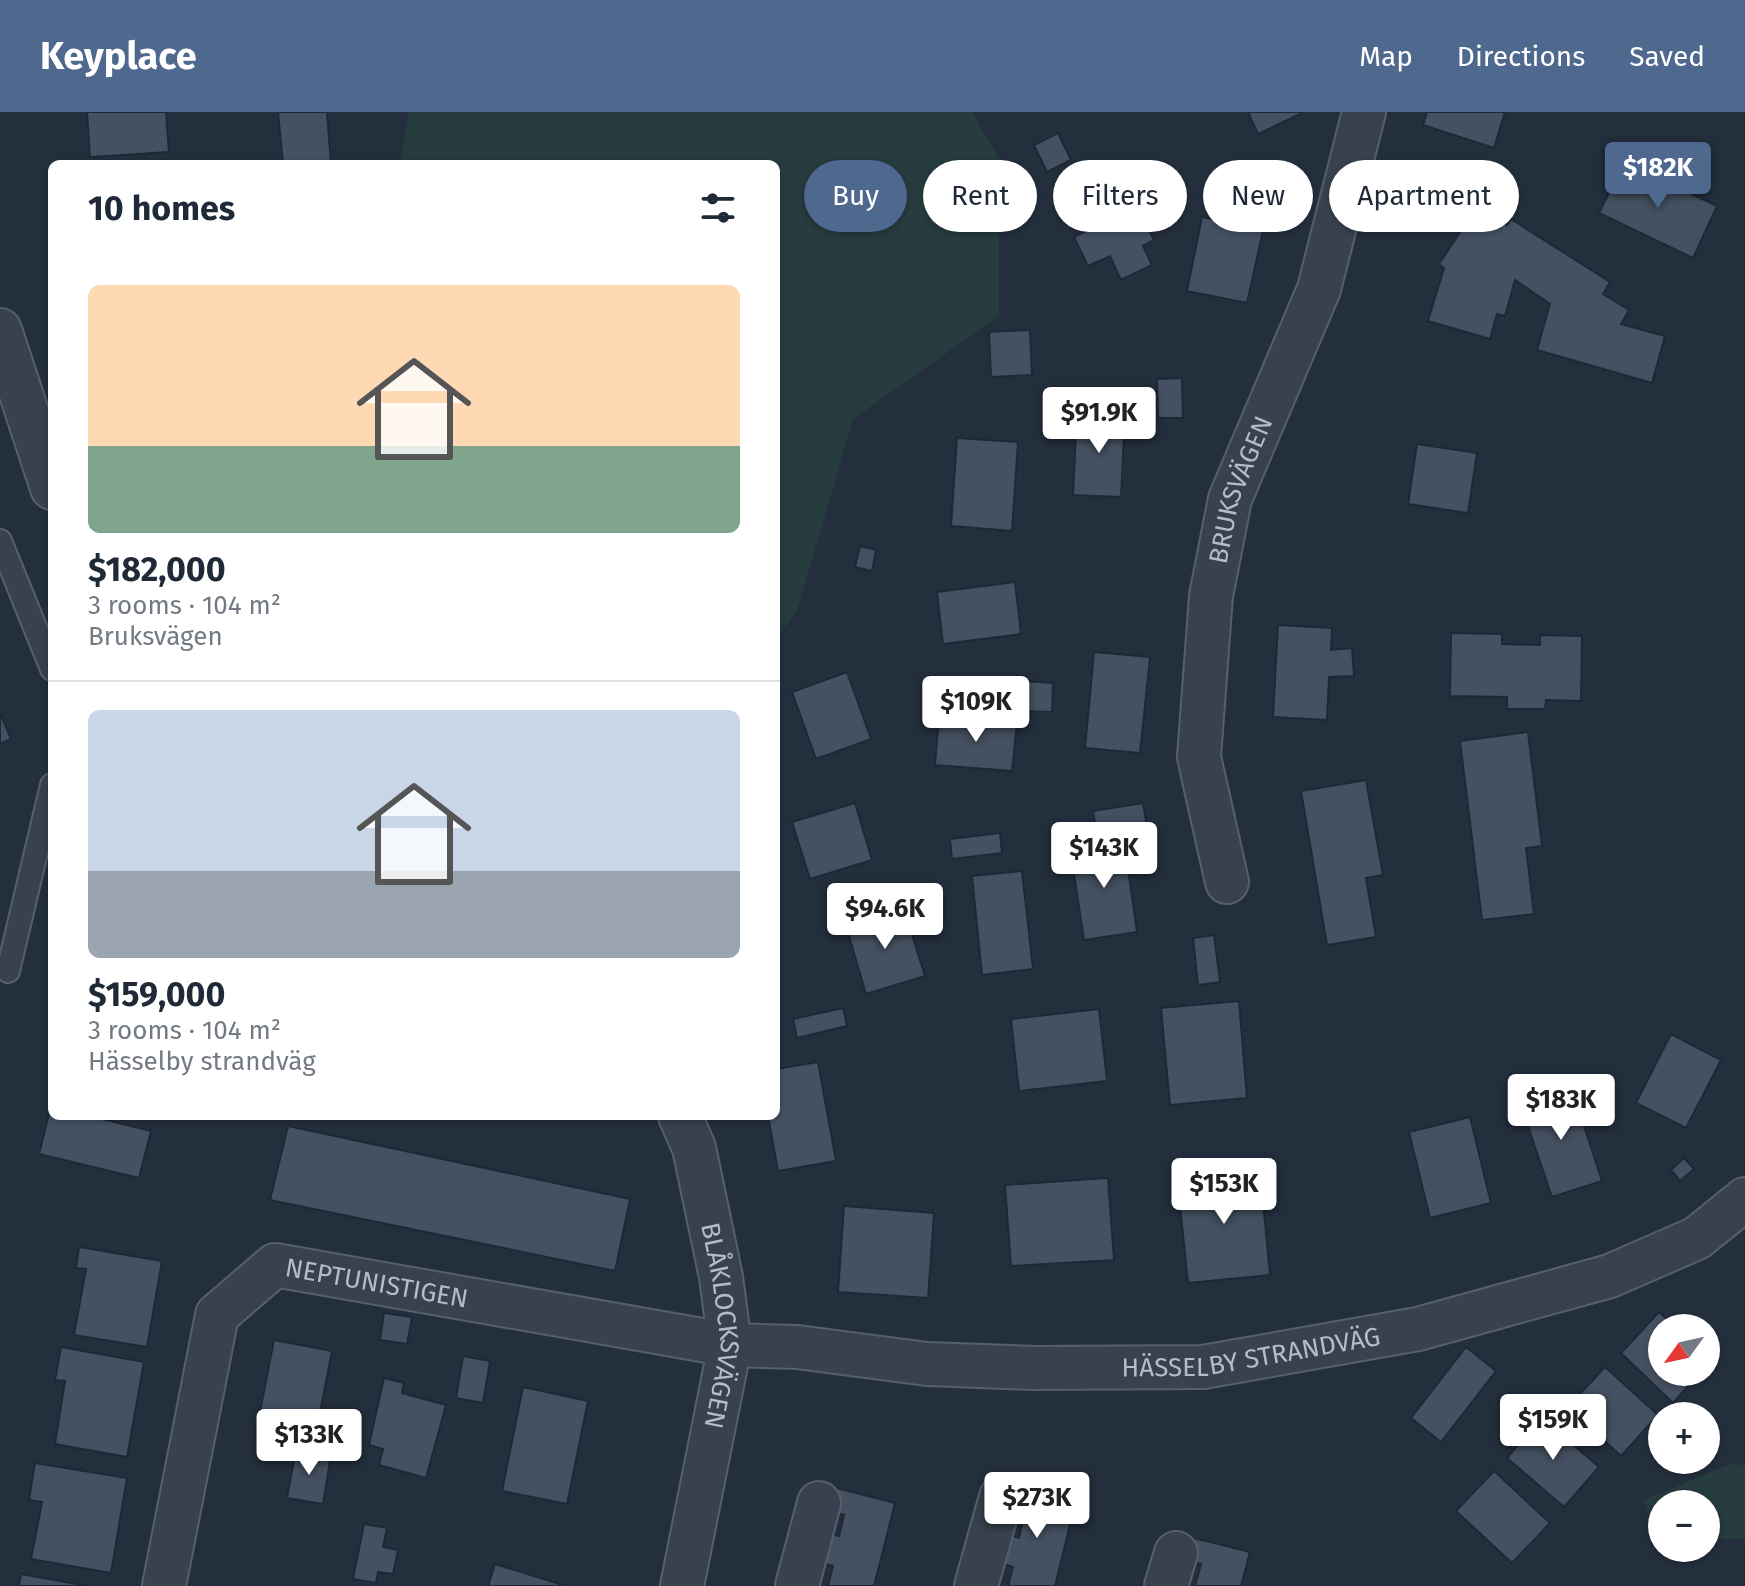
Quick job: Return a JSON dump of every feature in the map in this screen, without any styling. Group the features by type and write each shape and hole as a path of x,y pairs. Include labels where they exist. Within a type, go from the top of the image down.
{"street":[{"name":"BRUKSVÄGEN","path":"1227,882 1199,757 1211,596 1230,499 1319,289 1364,112"},
{"path":"0,330 48,476"},
{"name":"BLÅKLOCKSVÄGEN","path":"682,1120 694,1148 721,1277 730,1345 682,1586"},
{"name":"HÄSSELBY STRANDVÄG","path":"730,1345 797,1347 927,1364 1035,1368 1203,1367 1418,1329 1610,1276 1697,1238 1745,1199"},
{"name":"NEPTUNISTIGEN","path":"164,1586 217,1315 275,1265 730,1345"},
{"path":"976,1586 1001,1497"},
{"path":"797,1586 819,1503"}],"lane":[{"path":"0,541 48,659"},
{"path":"8,971 48,802"}],"green space":[{"path":"409,112 972,112 999,160 923,160 923,232 999,232 999,316 853,419 798,608 780,634 780,160 401,160"},
{"path":"1730,1464 1745,1465 1745,1539 1720,1539 1720,1490 1668,1490 1706,1474 1720,1474 1720,1468"}],"building":[{"path":"87,112 166,112 169,152 90,157"},
{"path":"278,112 327,112 331,160 283,160"},
{"path":"1248,112 1304,112 1258,134"},
{"path":"1427,112 1505,112 1494,148 1423,125"},
{"path":"1058,133 1071,160 1053,160 1053,169 1047,172 1034,145"},
{"path":"1624,162 1717,206 1693,258 1599,213"},
{"path":"1202,217 1203,232 1263,232 1247,303 1187,291"},
{"path":"1519,224 1610,282 1603,294 1629,310 1621,324 1665,336 1652,383 1537,350 1550,304 1515,280 1505,316 1497,314 1490,339 1428,321 1444,268 1439,264 1460,232 1519,232"},
{"path":"1084,232 1150,232 1154,240 1143,246 1152,265 1121,280 1110,256 1088,266 1074,237"},
{"path":"1030,330 1032,375 991,377 989,332"},
{"path":"1182,378 1183,418 1158,418 1157,379"},
{"path":"1077,412 1125,415 1121,497 1073,495"},
{"path":"957,438 1018,442 1012,531 951,526"},
{"path":"1417,444 1477,453 1468,513 1408,504"},
{"path":"860,546 876,550 872,571 855,567"},
{"path":"1015,582 1021,634 943,644 937,592"},
{"path":"1278,625 1332,628 1331,650 1352,648 1354,676 1329,677 1327,720 1273,717"},
{"path":"1451,633 1502,634 1502,644 1540,645 1540,635 1582,636 1581,701 1546,700 1545,709 1507,709 1507,697 1450,696"},
{"path":"1094,652 1150,657 1140,753 1085,748"},
{"path":"847,672 871,739 816,759 792,692"},
{"path":"1022,681 1053,683 1052,712 1021,711"},
{"path":"0,716 11,739 0,744"},
{"path":"939,716 1017,723 1012,771 935,765"},
{"path":"1528,732 1542,846 1526,848 1534,914 1482,920 1460,741"},
{"path":"1366,780 1383,875 1366,878 1376,937 1327,945 1301,791"},
{"path":"855,803 872,860 810,879 792,822"},
{"path":"1143,803 1147,826 1097,835 1093,811"},
{"path":"1000,833 1002,853 952,859 950,839"},
{"path":"1124,840 1137,932 1084,940 1070,848"},
{"path":"1022,871 1033,969 982,975 972,876"},
{"path":"904,909 925,976 866,994 846,926"},
{"path":"1214,935 1220,982 1198,985 1193,938"},
{"path":"1239,1001 1247,1098 1170,1105 1161,1008"},
{"path":"843,1008 847,1026 797,1038 793,1019"},
{"path":"1099,1009 1107,1081 1019,1091 1011,1019"},
{"path":"1671,1034 1721,1060 1686,1128 1636,1103"},
{"path":"818,1062 836,1161 778,1171 769,1120 780,1120 780,1068"},
{"path":"1571,1086 1602,1181 1552,1197 1520,1103"},
{"path":"1470,1117 1491,1203 1430,1218 1409,1132"},
{"path":"48,1118 106,1120 151,1131 139,1178 39,1154"},
{"path":"288,1126 630,1199 615,1271 270,1200"},
{"path":"1684,1158 1694,1169 1680,1181 1671,1170"},
{"path":"1260,1169 1270,1275 1188,1283 1177,1177"},
{"path":"1108,1178 1114,1260 1011,1266 1005,1185"},
{"path":"844,1206 934,1213 928,1298 838,1292"},
{"path":"79,1247 162,1261 147,1347 74,1335 86,1269 76,1268"},
{"path":"384,1313 412,1317 407,1344 380,1340"},
{"path":"1648,1324 1648,1379 1621,1353"},
{"path":"274,1340 332,1351 314,1443 256,1432"},
{"path":"61,1347 144,1362 127,1457 55,1444 65,1381 55,1380"},
{"path":"1466,1347 1496,1371 1441,1442 1411,1418"},
{"path":"463,1356 490,1361 483,1403 456,1398"},
{"path":"1605,1367 1648,1406 1648,1426 1621,1456 1568,1407"},
{"path":"384,1378 404,1383 402,1393 446,1405 426,1478 379,1465 383,1449 369,1445"},
{"path":"1655,1386 1688,1386 1672,1402"},
{"path":"523,1387 588,1401 567,1504 502,1491"},
{"path":"1541,1417 1599,1467 1564,1507 1507,1458"},
{"path":"296,1449 331,1455 323,1504 287,1498"},
{"path":"35,1463 127,1478 111,1573 31,1559 42,1502 29,1500"},
{"path":"1494,1471 1550,1523 1512,1563 1456,1511"},
{"path":"837,1488 895,1503 874,1586 828,1586 833,1566 819,1562 825,1533 839,1536 844,1515 831,1512"},
{"path":"1018,1489 1075,1504 1055,1586 1008,1586 1013,1567 999,1563 1006,1534 1019,1538 1024,1516 1011,1513"},
{"path":"364,1524 387,1528 383,1547 398,1550 393,1574 378,1572 376,1583 353,1579"},
{"path":"1194,1538 1250,1552 1241,1586 1195,1586 1201,1564 1188,1561"},
{"path":"495,1564 563,1585 488,1586"},
{"path":"21,1574 87,1586 19,1586"}]}
